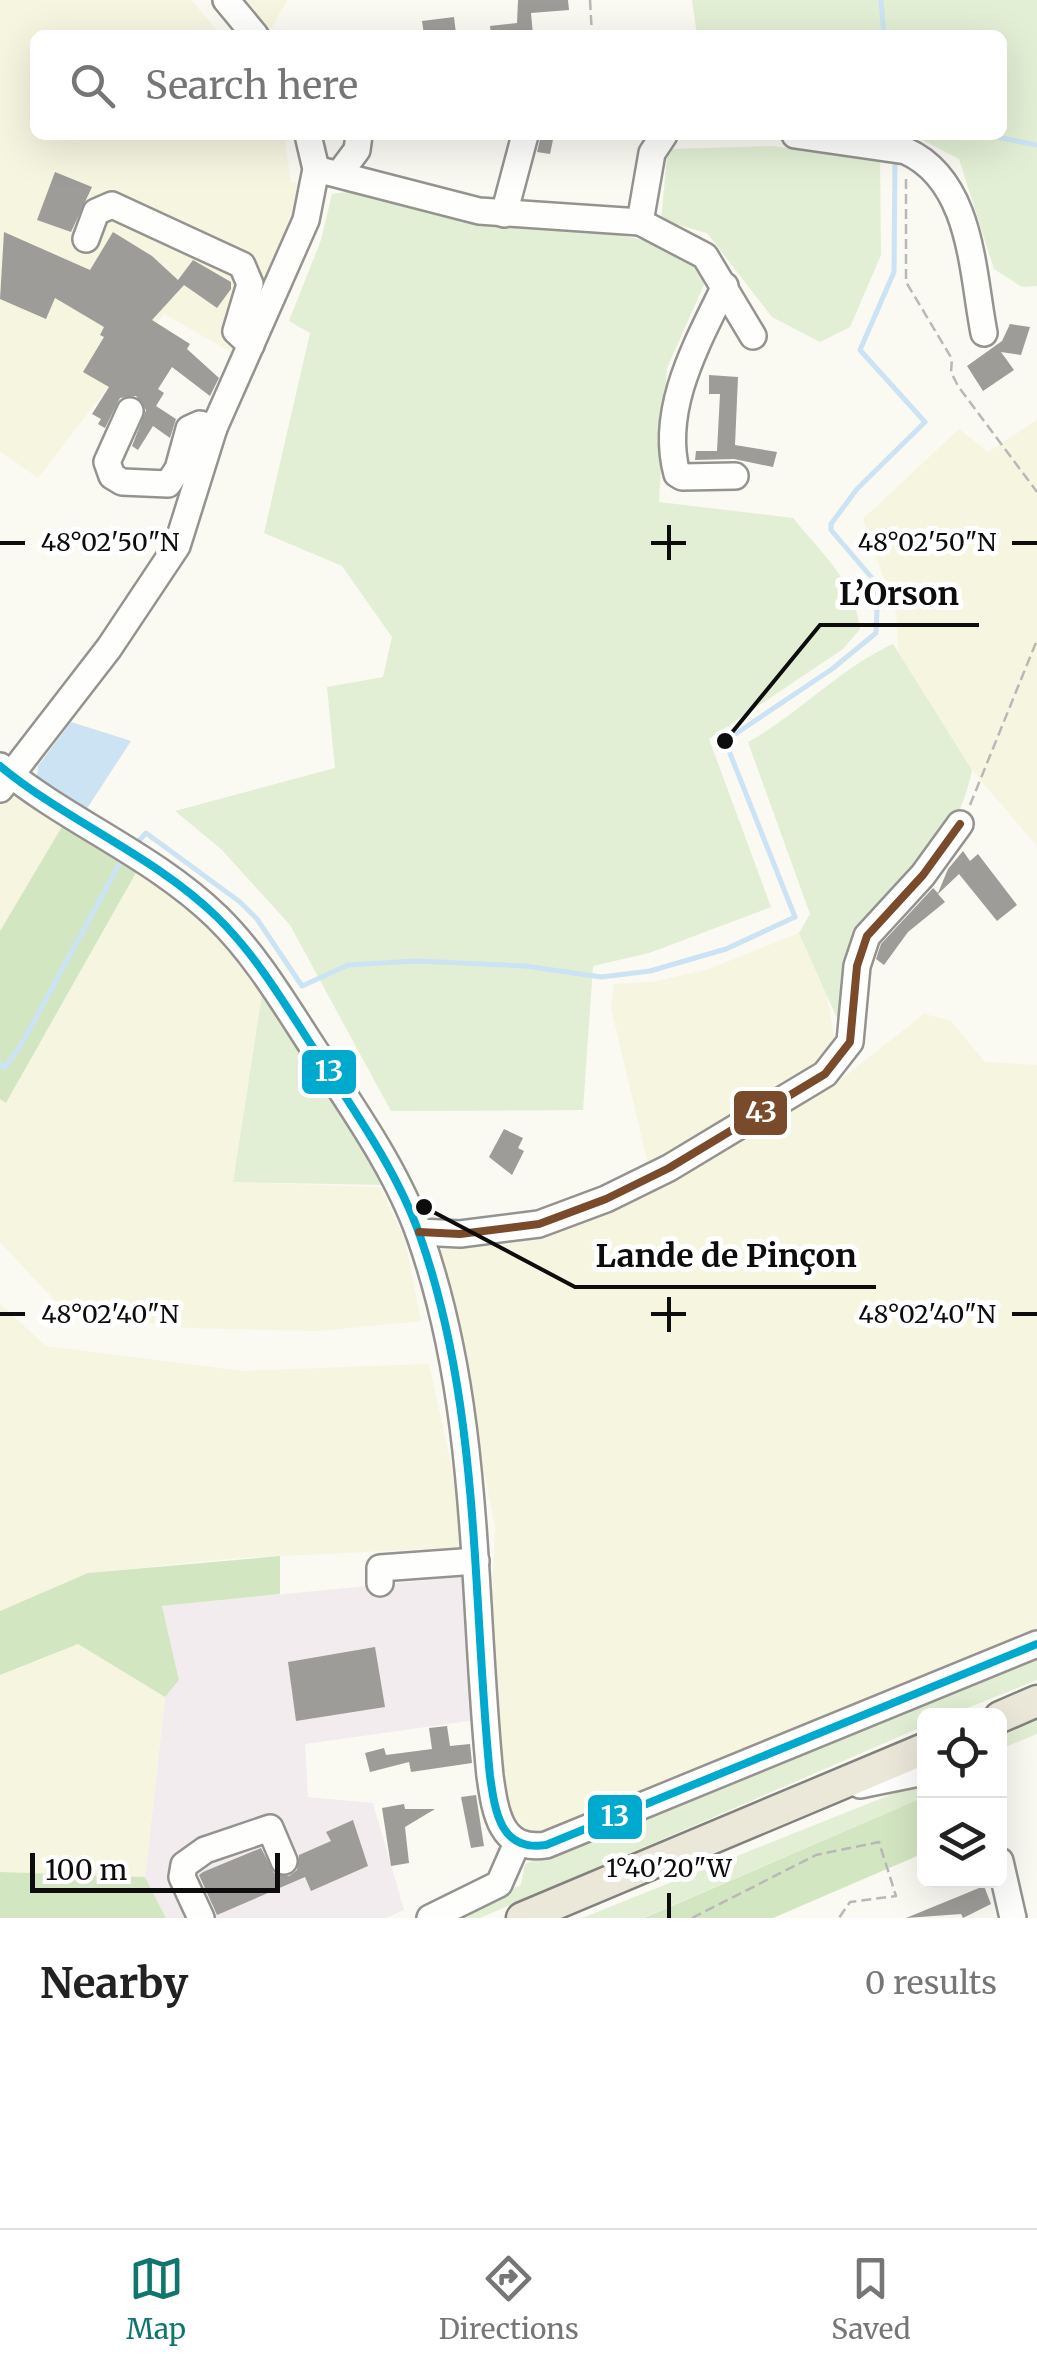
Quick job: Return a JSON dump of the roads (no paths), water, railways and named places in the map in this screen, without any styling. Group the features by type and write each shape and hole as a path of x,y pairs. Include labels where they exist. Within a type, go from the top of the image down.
{"main road":[{"path":"1007,1714 1037,1701"},
{"path":"522,1918 917,1752"}],"street":[{"path":"226,0 251,30"},
{"path":"311,140 327,172 504,214 640,222 705,256 753,336"},
{"path":"358,140 356,150 327,172 214,428 176,546 109,648 4,777 129,850 219,919 261,967 358,1116 419,1232 458,1400 476,1561 482,1701 492,1795 498,1823 518,1843 546,1845 1037,1644"},
{"path":"504,214 524,140"},
{"path":"640,222 659,140"},
{"path":"830,140 894,149 949,186 962,217 984,333"},
{"path":"86,239 96,212 112,205 242,265 250,284 236,331 251,345"},
{"path":"725,286 680,384 674,452 677,474 682,478 735,476"},
{"path":"130,411 107,462 112,476 122,482 168,484 178,469 190,429 200,424 214,428"},
{"path":"419,1232 460,1234 540,1224 606,1199 669,1168 745,1118 825,1074 850,1042 857,966 867,936 923,875 960,824"},
{"path":"380,1583 380,1568 476,1561"},
{"path":"816,1795 917,1773"},
{"path":"201,1918 182,1878 184,1865 206,1850 270,1828 284,1861"},
{"path":"430,1918 499,1884 518,1843"},
{"path":"1006,1888 1013,1918"}],"water":[{"path":"71,722 131,741 86,810 37,777 38,766"}],"waterway":[{"path":"881,0 884,30"},
{"path":"1007,139 1037,145"},
{"path":"133,847 146,833 240,902 257,919 302,986 348,965 416,961 525,966 601,977 650,971 726,949 795,917 725,741 832,669 876,633 878,585 831,530 831,524 857,489 925,422 860,350 894,272 895,157"},
{"path":"0,1064 4,1068 20,1047 122,859"}],"place":[{"name":"L’Orson","path":"725,741"},
{"name":"Lande de Pinçon","path":"424,1207"}]}
